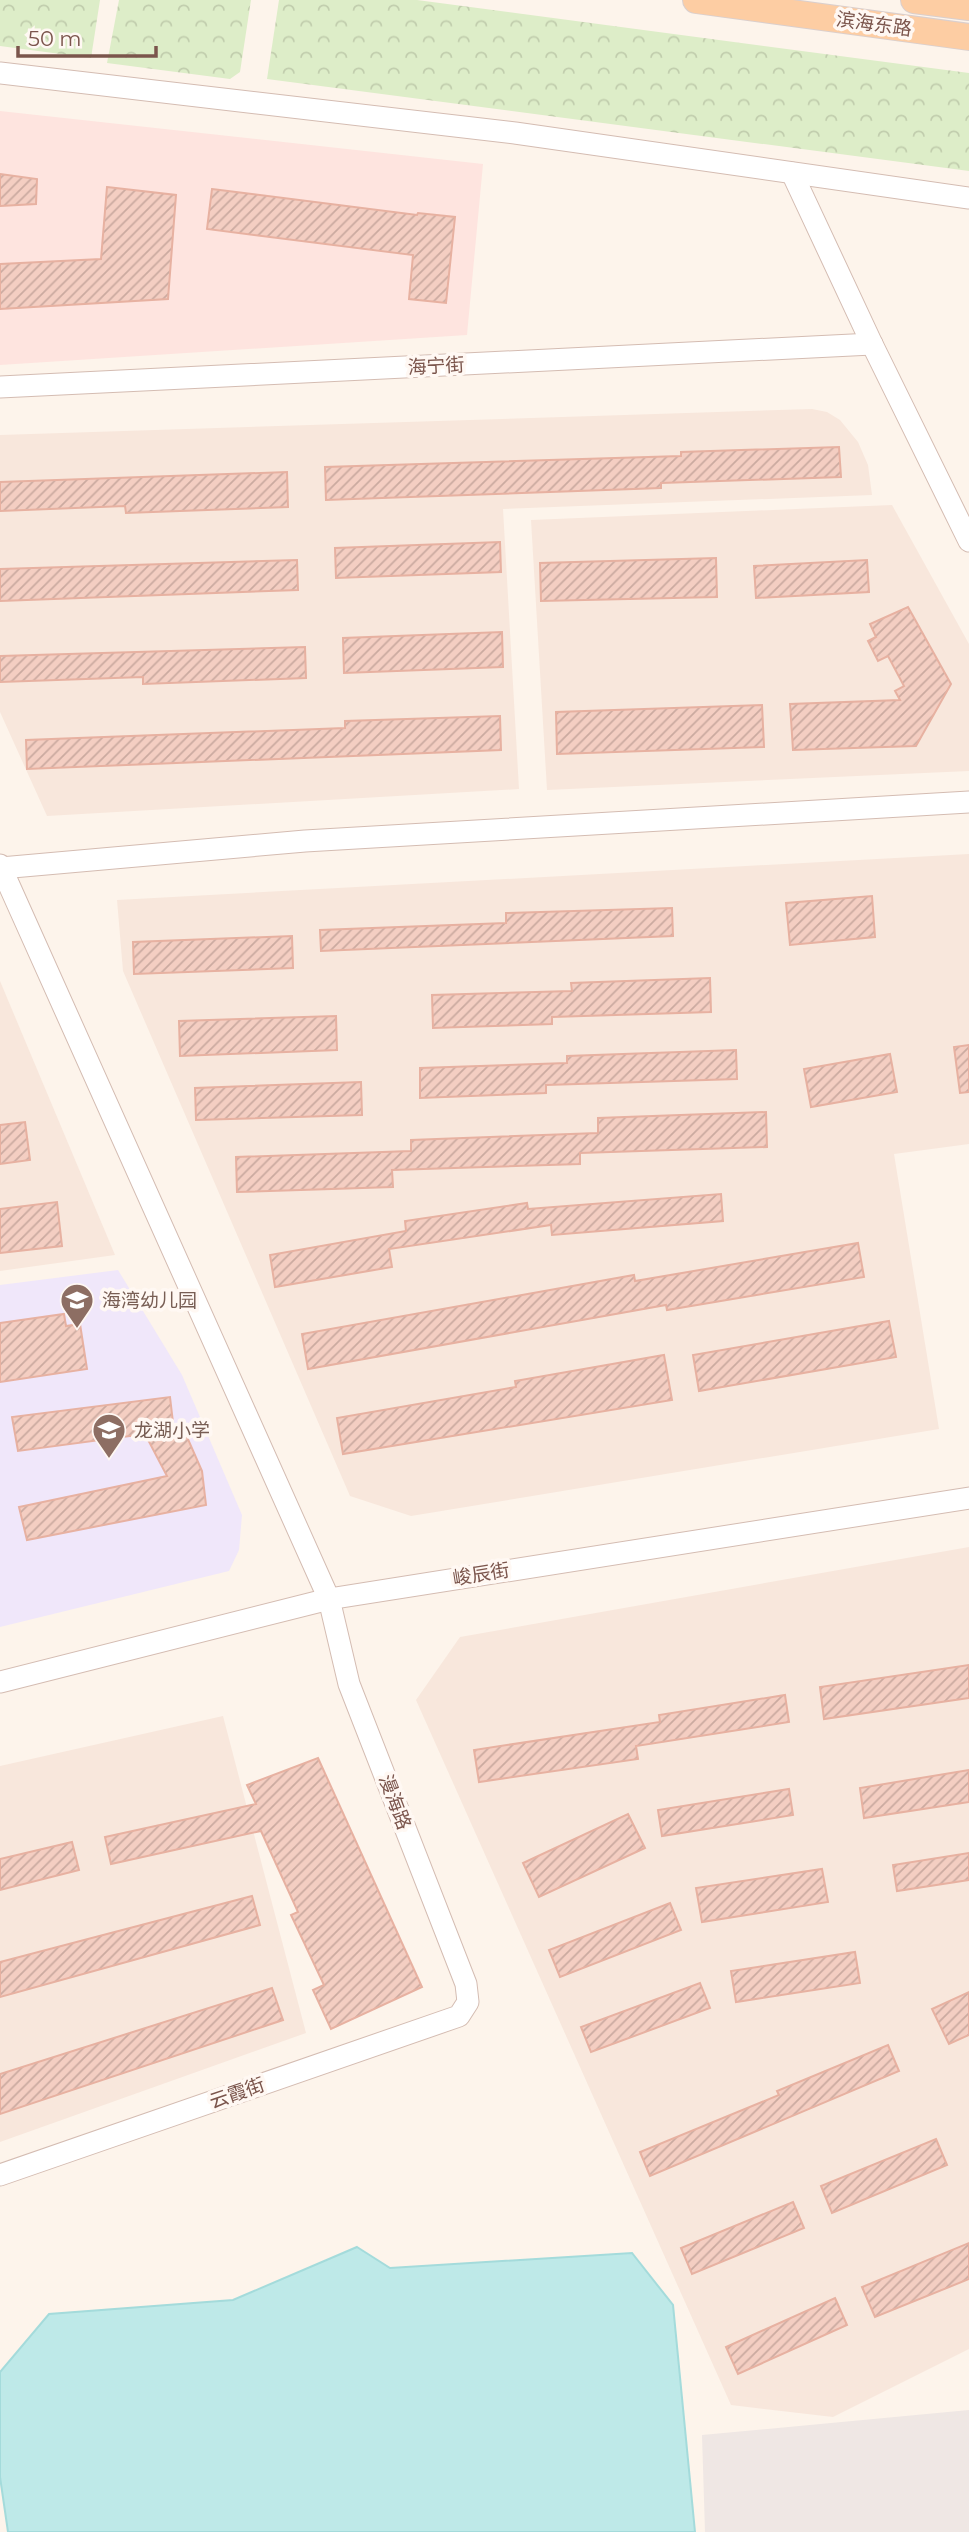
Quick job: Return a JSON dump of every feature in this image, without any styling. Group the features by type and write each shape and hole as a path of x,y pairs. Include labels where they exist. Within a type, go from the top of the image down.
{"main road":[{"name":"滨海东路","path":"696,0 969,37"},
{"name":"滨海东路","path":"914,0 969,7"}],"street":[{"path":"0,72 515,133 969,198"},
{"path":"792,173 969,541"},
{"name":"海宁街","path":"0,387 872,344"},
{"path":"1,867 305,841 969,802"},
{"name":"漫海路","path":"1,867 329,1598 349,1684 466,1984 468,2002"},
{"name":"峻辰街","path":"0,1682 329,1598 969,1497"},
{"name":"云霞街","path":"0,2175 458,2016 468,2002"}],"shaded area":[{"path":"0,111 483,164 467,335 0,365"},
{"path":"812,409 827,412 840,420 858,442 868,465 872,495 503,509 519,789 47,816 0,712 0,435"},
{"path":"892,505 969,644 969,771 547,790 531,520"},
{"path":"969,854 969,1144 894,1154 939,1429 411,1516 350,1496 123,971 117,900"},
{"path":"0,981 115,1255 0,1271"},
{"name":"龙湖小学","path":"118,1270 182,1375 242,1515 239,1550 229,1571 0,1627 0,1285"},
{"path":"969,1547 969,2349 833,2417 731,2405 416,1700 460,1637"},
{"path":"223,1716 306,2033 0,2142 0,1766"},
{"path":"969,2410 969,2532 705,2532 702,2435"}],"green space":[{"path":"0,0 100,0 91,58 0,46"},
{"path":"119,0 251,0 240,72 230,79 107,63"},
{"path":"279,0 417,0 969,73 969,171 267,79"}],"water":[{"path":"357,2247 390,2268 632,2253 673,2305 695,2532 8,2532 0,2477 0,2372 49,2314 233,2300"}],"building":[{"path":"0,174 37,179 36,204 0,206"},
{"path":"107,187 176,195 168,299 0,309 0,264 101,259"},
{"path":"212,189 417,215 455,217 446,303 409,299 413,255 207,229"},
{"path":"839,447 841,477 661,483 661,488 326,500 325,467 681,456 681,452"},
{"path":"287,472 288,507 126,513 125,506 0,511 0,482"},
{"path":"500,542 501,572 336,578 335,548"},
{"path":"716,558 717,597 541,601 540,563"},
{"path":"297,560 298,590 0,601 0,569"},
{"path":"867,560 869,592 756,598 754,566"},
{"path":"908,607 951,684 916,746 793,750 790,704 900,700 895,691 904,686 888,656 878,661 868,641 876,637 870,624"},
{"path":"502,632 503,667 344,673 343,638"},
{"path":"305,647 306,678 143,684 143,677 0,682 0,656"},
{"path":"762,705 764,747 557,754 556,712"},
{"path":"500,716 501,750 27,769 26,740 345,728 345,721"},
{"path":"872,896 875,937 790,945 786,903"},
{"path":"672,908 673,936 321,951 320,930 506,923 506,913"},
{"path":"292,936 293,968 134,974 133,942"},
{"path":"710,978 711,1012 552,1017 552,1024 433,1028 432,995 572,991 571,983"},
{"path":"336,1016 337,1050 180,1056 179,1021"},
{"path":"969,1045 969,1092 960,1093 954,1047"},
{"path":"736,1050 737,1079 546,1085 546,1093 420,1098 420,1068 567,1063 567,1056"},
{"path":"890,1054 897,1092 811,1107 804,1069"},
{"path":"361,1082 362,1115 196,1120 195,1088"},
{"path":"766,1112 767,1147 580,1153 580,1164 392,1170 393,1187 237,1192 236,1157 411,1151 411,1140 598,1133 598,1118"},
{"path":"25,1122 30,1160 0,1164 0,1125"},
{"path":"721,1194 723,1221 552,1235 551,1225 389,1249 392,1267 275,1287 270,1255 406,1231 405,1221 527,1203 528,1209"},
{"path":"57,1202 62,1246 0,1253 0,1209"},
{"path":"858,1243 864,1277 667,1310 666,1305 308,1369 302,1334 634,1275 635,1281"},
{"path":"64,1314 66,1326 80,1324 87,1369 0,1382 0,1323"},
{"path":"889,1321 896,1357 699,1391 693,1355"},
{"path":"664,1355 672,1400 343,1454 337,1418 516,1387 515,1381"},
{"path":"170,1397 174,1431 184,1430 202,1471 206,1505 27,1540 19,1507 167,1476 145,1434 18,1451 12,1417"},
{"path":"969,1665 969,1698 824,1719 820,1687"},
{"path":"785,1695 789,1722 636,1746 638,1759 479,1782 474,1750 660,1722 659,1715"},
{"path":"318,1758 422,1987 331,2029 313,1990 324,1985 291,1915 298,1912 261,1831 111,1864 105,1837 256,1804 247,1785"},
{"path":"969,1770 969,1802 864,1818 860,1788"},
{"path":"789,1789 793,1815 662,1836 658,1810"},
{"path":"628,1814 645,1848 539,1897 523,1863"},
{"path":"72,1842 79,1870 0,1890 0,1859"},
{"path":"969,1853 969,1880 897,1891 893,1865"},
{"path":"822,1869 828,1902 702,1922 696,1888"},
{"path":"252,1896 260,1925 0,1997 0,1962"},
{"path":"670,1903 681,1930 560,1977 549,1950"},
{"path":"855,1952 860,1983 736,2002 731,1971"},
{"path":"700,1983 710,2008 591,2052 581,2027"},
{"path":"272,1988 283,2020 0,2114 0,2074"},
{"path":"969,1992 969,2035 949,2044 932,2009"},
{"path":"888,2045 899,2071 650,2176 640,2152 779,2095 777,2091"},
{"path":"936,2139 947,2165 832,2213 821,2186"},
{"path":"793,2202 804,2228 692,2274 681,2248"},
{"path":"969,2243 969,2279 875,2317 862,2287"},
{"path":"835,2298 847,2325 738,2374 726,2347"}],"place":[{"name":"海湾幼儿园","path":"77,1330"},
{"name":"龙湖小学","path":"109,1460"}]}
